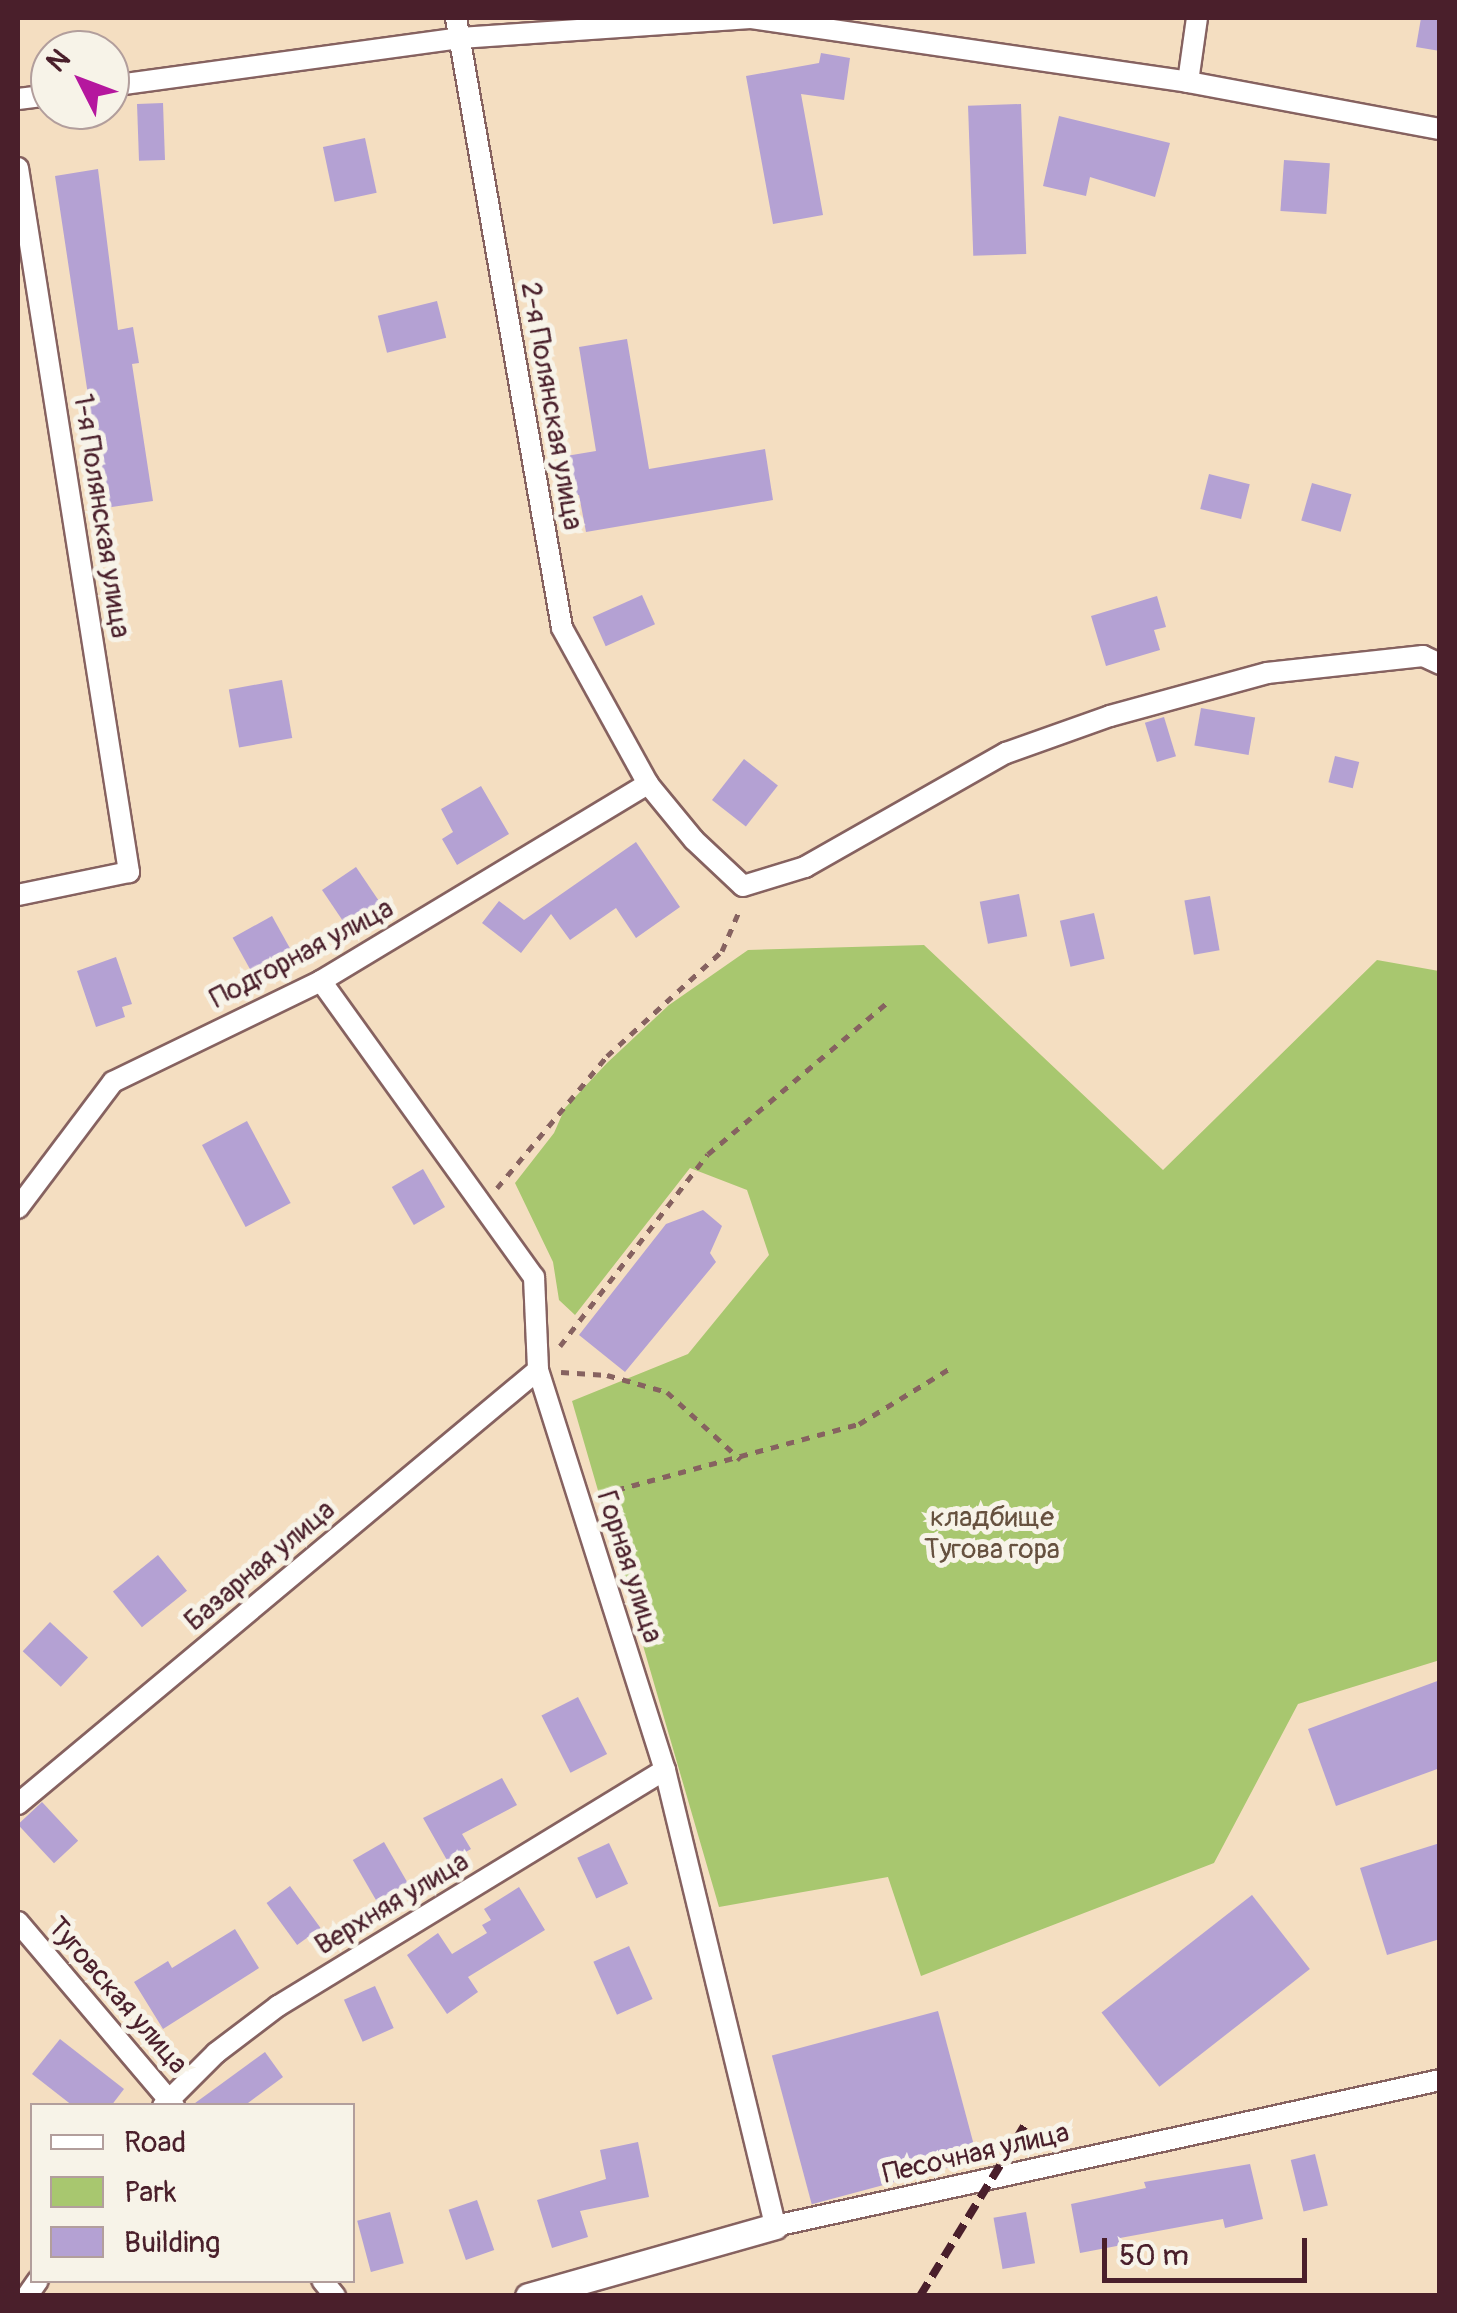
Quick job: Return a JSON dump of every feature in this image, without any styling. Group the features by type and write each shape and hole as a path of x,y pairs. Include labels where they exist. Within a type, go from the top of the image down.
{"street":[{"path":"130,83 458,28 751,18 1188,82 1440,130"},
{"path":"1188,82 1197,18"},
{"name":"2-я Полянская улица","path":"458,28 562,628 648,784 694,840 743,886"},
{"name":"1-я Полянская улица","path":"18,168 129,872 18,895"},
{"path":"743,886 805,867 1006,753 1110,716 1267,672 1423,656 1440,664"},
{"name":"Подгорная улица","path":"18,1208 112,1082 322,981 648,784"},
{"name":"Горная улица","path":"322,981 534,1277 538,1370 664,1770 774,2226"},
{"name":"Базарная улица","path":"18,1804 538,1370"},
{"name":"Верхняя улица","path":"168,2103 278,2006 664,1770"},
{"name":"Туговская улица","path":"18,1922 168,2103"},
{"name":"Песочная улица","path":"528,2296 774,2226 1440,2080"}],"path":[{"path":"484,1207 526,1147 607,1056 722,952 746,894 743,886"},
{"path":"538,1370 708,1154 888,1001"},
{"path":"580,1502 859,1424 952,1367"},
{"path":"538,1370 608,1376 668,1392 741,1460"}],"green space":[{"name":"кладбище Тугова гора","path":"924,945 1163,1170 1377,960 1439,971 1440,1660 1298,1704 1214,1863 921,1976 888,1877 719,1907 572,1401 688,1354 769,1255 747,1190 690,1168 575,1315 559,1300 553,1262 515,1183 554,1133 565,1108 607,1063 669,1005 748,950"}],"building":[{"path":"1421,18 1440,18 1440,51 1416,47"},
{"path":"821,53 850,58 844,100 801,94 823,215 773,224 746,76 819,63"},
{"path":"163,103 165,160 139,161 137,104"},
{"path":"1021,104 1026,254 973,256 968,106"},
{"path":"1059,116 1170,143 1155,197 1090,177 1086,196 1043,186"},
{"path":"365,138 377,193 335,202 323,147"},
{"path":"1284,160 1330,163 1326,214 1280,211"},
{"path":"98,169 118,330 133,327 139,363 132,364 153,501 105,508 55,176"},
{"path":"437,301 446,338 387,353 378,316"},
{"path":"627,339 649,469 765,449 773,500 586,532 579,495 567,496 560,457 596,451 579,347"},
{"path":"1209,474 1250,484 1241,519 1200,509"},
{"path":"1312,483 1351,494 1341,532 1301,520"},
{"path":"642,595 655,624 606,646 593,617"},
{"path":"1157,596 1166,627 1154,630 1160,650 1106,666 1091,616"},
{"path":"282,680 292,738 239,747 229,689"},
{"path":"1201,708 1255,718 1249,755 1194,745"},
{"path":"1164,717 1176,756 1157,762 1145,723"},
{"path":"1335,756 1359,762 1353,788 1328,782"},
{"path":"744,759 778,785 746,826 712,800"},
{"path":"481,786 509,834 457,865 442,839 453,832 441,809"},
{"path":"636,842 680,907 636,938 616,908 570,940 551,914 521,953 482,923 499,901 524,920"},
{"path":"356,867 383,907 349,930 322,890"},
{"path":"1019,894 1027,936 988,944 980,902"},
{"path":"1210,896 1220,950 1194,955 1184,901"},
{"path":"1094,913 1105,959 1070,967 1060,921"},
{"path":"272,916 294,955 254,977 233,938"},
{"path":"116,957 132,1004 122,1007 125,1017 96,1027 77,971"},
{"path":"247,1121 291,1203 246,1227 202,1145"},
{"path":"423,1169 445,1207 414,1225 392,1187"},
{"path":"703,1210 722,1226 710,1253 716,1262 625,1372 579,1335 666,1224"},
{"path":"158,1555 187,1591 142,1627 113,1592"},
{"path":"50,1622 88,1657 61,1687 23,1651"},
{"path":"1440,1680 1440,1768 1336,1806 1308,1729"},
{"path":"578,1697 607,1754 571,1773 541,1716"},
{"path":"502,1778 517,1805 462,1834 471,1849 448,1862 423,1818"},
{"path":"42,1802 78,1841 54,1863 18,1825"},
{"path":"384,1842 408,1884 377,1902 353,1860"},
{"path":"609,1843 628,1884 596,1899 577,1858"},
{"path":"1440,1843 1440,1939 1387,1955 1360,1868"},
{"path":"290,1886 321,1928 297,1945 267,1903"},
{"path":"519,1887 545,1930 468,1977 478,1992 447,2014 407,1955 438,1933 452,1954 487,1933 482,1925 491,1920 484,1909"},
{"path":"1252,1895 1310,1969 1159,2087 1101,2013"},
{"path":"235,1929 259,1968 163,2029 134,1982 168,1961 172,1968"},
{"path":"629,1946 653,1999 617,2015 593,1962"},
{"path":"375,1986 394,2028 363,2042 344,2000"},
{"path":"938,2011 978,2160 812,2204 772,2056"},
{"path":"60,2039 124,2089 113,2103 69,2103 32,2074"},
{"path":"265,2052 283,2077 248,2103 195,2103"},
{"path":"638,2142 649,2197 580,2211 588,2237 552,2248 537,2200 606,2179 600,2150"},
{"path":"1315,2154 1328,2205 1304,2211 1291,2160"},
{"path":"1250,2164 1263,2219 1225,2228 1223,2219 1120,2238 1122,2245 1080,2253 1071,2204 1146,2188 1144,2182"},
{"path":"477,2200 494,2250 466,2260 449,2210"},
{"path":"390,2212 404,2263 371,2272 357,2221"},
{"path":"1026,2212 1035,2263 1003,2269 994,2218"}],"railway":[{"path":"920,2296 1026,2123"}]}
